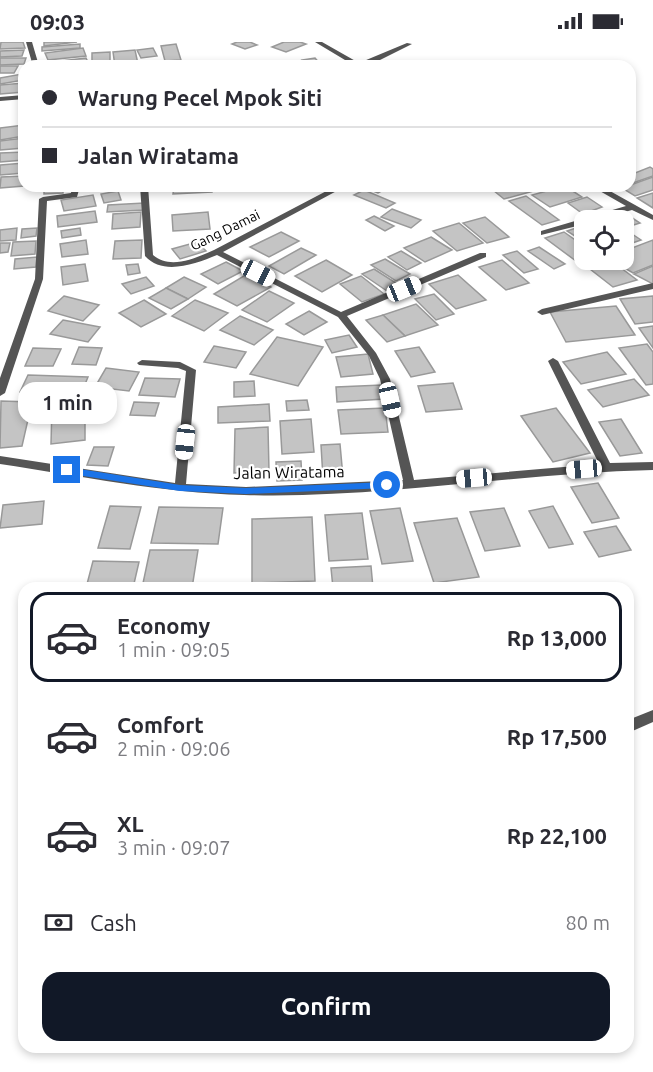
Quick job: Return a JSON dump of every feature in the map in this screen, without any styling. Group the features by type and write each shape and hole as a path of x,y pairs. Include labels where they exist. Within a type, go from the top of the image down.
{"street":[{"path":"29,42 34,60"},
{"path":"318,42 348,60"},
{"path":"375,60 409,44"},
{"path":"0,99 18,98"},
{"path":"0,393 39,279 43,199 74,195 75,192"},
{"name":"Gang Damai","path":"144,192 148,253 151,260 174,266 217,252 331,192"},
{"path":"606,192 653,218"},
{"path":"544,233 633,207"},
{"path":"217,252 341,315 373,355 385,379 409,484"},
{"path":"341,315 483,255"},
{"path":"542,312 653,286"},
{"path":"553,361 606,467"},
{"path":"142,363 180,365 191,369 180,488"},
{"name":"Jalan Wiratama","path":"0,460 180,488 246,491 409,484 606,467 653,466"},
{"path":"634,724 653,716"}],"building":[{"path":"1,42 23,42 25,48 0,49"},
{"path":"44,42 77,42 44,46"},
{"path":"250,42 257,45 245,49 232,44"},
{"path":"284,42 306,44 286,52 272,47"},
{"path":"80,44 80,48 42,51 42,47"},
{"path":"176,44 181,60 165,60 161,46"},
{"path":"83,48 86,56 48,60 45,53"},
{"path":"153,48 157,56 141,58 137,50"},
{"path":"24,50 22,56 0,57 0,51"},
{"path":"135,50 137,60 114,60 113,52"},
{"path":"110,52 110,60 92,60 92,53"},
{"path":"0,58 26,58 18,60 18,64 0,65"},
{"path":"0,66 18,66 14,73 0,73"},
{"path":"18,75 18,81 0,84 0,78"},
{"path":"18,84 18,92 0,94 0,85"},
{"path":"18,126 18,137 0,140 0,128"},
{"path":"18,139 18,148 0,150 0,141"},
{"path":"18,152 18,160 0,162 0,153"},
{"path":"18,164 18,174 0,175 0,165"},
{"path":"650,167 653,169 653,176 636,182 636,173"},
{"path":"18,176 18,186 0,188 1,177"},
{"path":"653,177 653,190 635,196 628,192 636,192 636,183"},
{"path":"44,192 63,192 63,193 44,194"},
{"path":"118,192 121,200 104,203 101,194"},
{"path":"173,192 212,192 173,194"},
{"path":"369,192 395,203 386,208 354,195"},
{"path":"495,192 530,192 504,199"},
{"path":"543,192 574,192 582,197 550,207 532,195"},
{"path":"653,193 653,208 637,198"},
{"path":"93,195 96,206 64,211 61,200"},
{"path":"526,196 559,220 542,225 509,201"},
{"path":"587,197 602,207 594,210 578,210 568,203"},
{"path":"144,203 144,210 107,212 108,205"},
{"path":"392,209 421,220 411,228 381,217"},
{"path":"95,211 97,222 58,227 57,216"},
{"path":"141,212 140,227 112,229 113,214"},
{"path":"208,212 210,229 173,231 172,215"},
{"path":"374,216 394,226 385,231 366,220"},
{"path":"485,217 509,237 487,243 463,223"},
{"path":"459,223 483,243 457,251 433,231"},
{"path":"17,228 16,240 0,241 0,230"},
{"path":"37,228 36,236 21,238 22,229"},
{"path":"80,228 81,235 62,238 61,231"},
{"path":"574,229 574,236 567,231"},
{"path":"281,232 299,241 269,257 250,247"},
{"path":"564,232 574,239 574,260 545,238"},
{"path":"634,235 641,240 634,242"},
{"path":"431,237 452,250 425,262 404,248"},
{"path":"86,240 88,254 62,257 60,244"},
{"path":"142,240 141,258 113,259 115,241"},
{"path":"653,240 653,265 633,273 628,270 634,270 634,247"},
{"path":"36,241 35,254 11,256 13,242"},
{"path":"197,242 206,251 180,259 172,249"},
{"path":"0,243 10,243 8,252 0,253"},
{"path":"539,247 565,264 554,269 528,251"},
{"path":"301,248 316,255 284,274 269,266"},
{"path":"401,251 421,263 407,270 388,257"},
{"path":"517,251 538,269 524,273 503,255"},
{"path":"37,257 36,267 14,269 15,259"},
{"path":"385,259 410,274 396,281 371,265"},
{"path":"326,260 352,275 322,292 295,276"},
{"path":"502,260 529,283 506,290 479,267"},
{"path":"226,262 243,271 218,284 201,274"},
{"path":"85,264 88,281 63,285 61,267"},
{"path":"138,264 140,273 128,275 126,265"},
{"path":"653,266 653,284 634,274"},
{"path":"374,269 399,285 387,291 362,274"},
{"path":"591,270 624,270 637,280 613,287"},
{"path":"247,274 271,287 237,306 214,294"},
{"path":"458,275 486,300 456,309 429,284"},
{"path":"361,276 384,294 362,302 340,284"},
{"path":"146,277 154,286 131,294 122,284"},
{"path":"184,277 206,287 188,299 166,288"},
{"path":"166,288 188,299 171,309 149,298"},
{"path":"269,291 294,303 267,322 242,310"},
{"path":"434,294 454,314 436,320 415,299"},
{"path":"64,296 99,305 83,321 48,311"},
{"path":"653,296 653,322 635,324 620,299"},
{"path":"144,300 166,314 141,327 119,313"},
{"path":"195,300 228,313 204,331 172,316"},
{"path":"416,304 438,325 405,336 383,315"},
{"path":"616,306 635,335 566,342 550,312"},
{"path":"309,311 327,322 304,335 286,324"},
{"path":"383,315 405,336 387,342 366,320"},
{"path":"240,316 273,330 254,345 220,330"},
{"path":"63,320 100,327 88,342 50,334"},
{"path":"653,326 653,348 639,328"},
{"path":"349,335 357,347 332,353 325,340"},
{"path":"277,337 323,347 298,386 250,374"},
{"path":"647,344 653,352 653,384 646,385 619,348"},
{"path":"214,346 246,352 236,368 204,362"},
{"path":"79,347 102,348 96,365 72,364"},
{"path":"419,347 435,372 411,377 395,351"},
{"path":"33,348 61,349 53,366 25,366"},
{"path":"607,352 626,374 581,384 563,362"},
{"path":"368,354 373,374 341,377 336,357"},
{"path":"106,368 139,372 129,391 95,387"},
{"path":"28,375 88,377 81,394 20,392"},
{"path":"145,378 180,379 175,397 139,395"},
{"path":"634,379 649,395 603,407 588,390"},
{"path":"254,381 255,396 234,397 234,382"},
{"path":"453,383 462,409 426,412 418,386"},
{"path":"382,385 384,399 337,402 336,387"},
{"path":"307,400 309,410 287,411 286,401"},
{"path":"1,401 32,402 22,446 0,448"},
{"path":"85,401 85,440 51,444 52,405"},
{"path":"134,402 159,403 155,416 130,415"},
{"path":"269,404 270,421 218,423 218,407"},
{"path":"385,408 388,432 341,434 338,410"},
{"path":"556,408 590,453 553,462 521,416"},
{"path":"311,419 314,452 282,454 280,421"},
{"path":"621,419 642,453 620,456 599,422"},
{"path":"268,427 269,471 234,473 235,429"},
{"path":"340,444 343,477 323,478 321,445"},
{"path":"94,447 114,447 108,466 87,465"},
{"path":"301,461 302,480 277,481 276,462"},
{"path":"598,483 619,518 592,523 571,487"},
{"path":"44,501 42,524 0,528 3,505"},
{"path":"110,506 141,507 130,549 98,548"},
{"path":"553,506 573,544 549,548 529,511"},
{"path":"159,507 223,508 218,544 151,543"},
{"path":"400,508 413,561 382,564 370,511"},
{"path":"504,508 520,546 485,551 470,512"},
{"path":"362,513 368,559 329,561 325,515"},
{"path":"312,517 315,581 252,582 252,519"},
{"path":"457,518 479,577 434,582 414,523"},
{"path":"616,526 631,550 599,557 584,532"},
{"path":"150,550 198,550 193,582 143,582"},
{"path":"93,561 139,562 134,582 88,582"},
{"path":"371,566 372,582 332,582 331,568"}],"route":[{"path":"67,470 180,488 246,491 387,485"}]}
